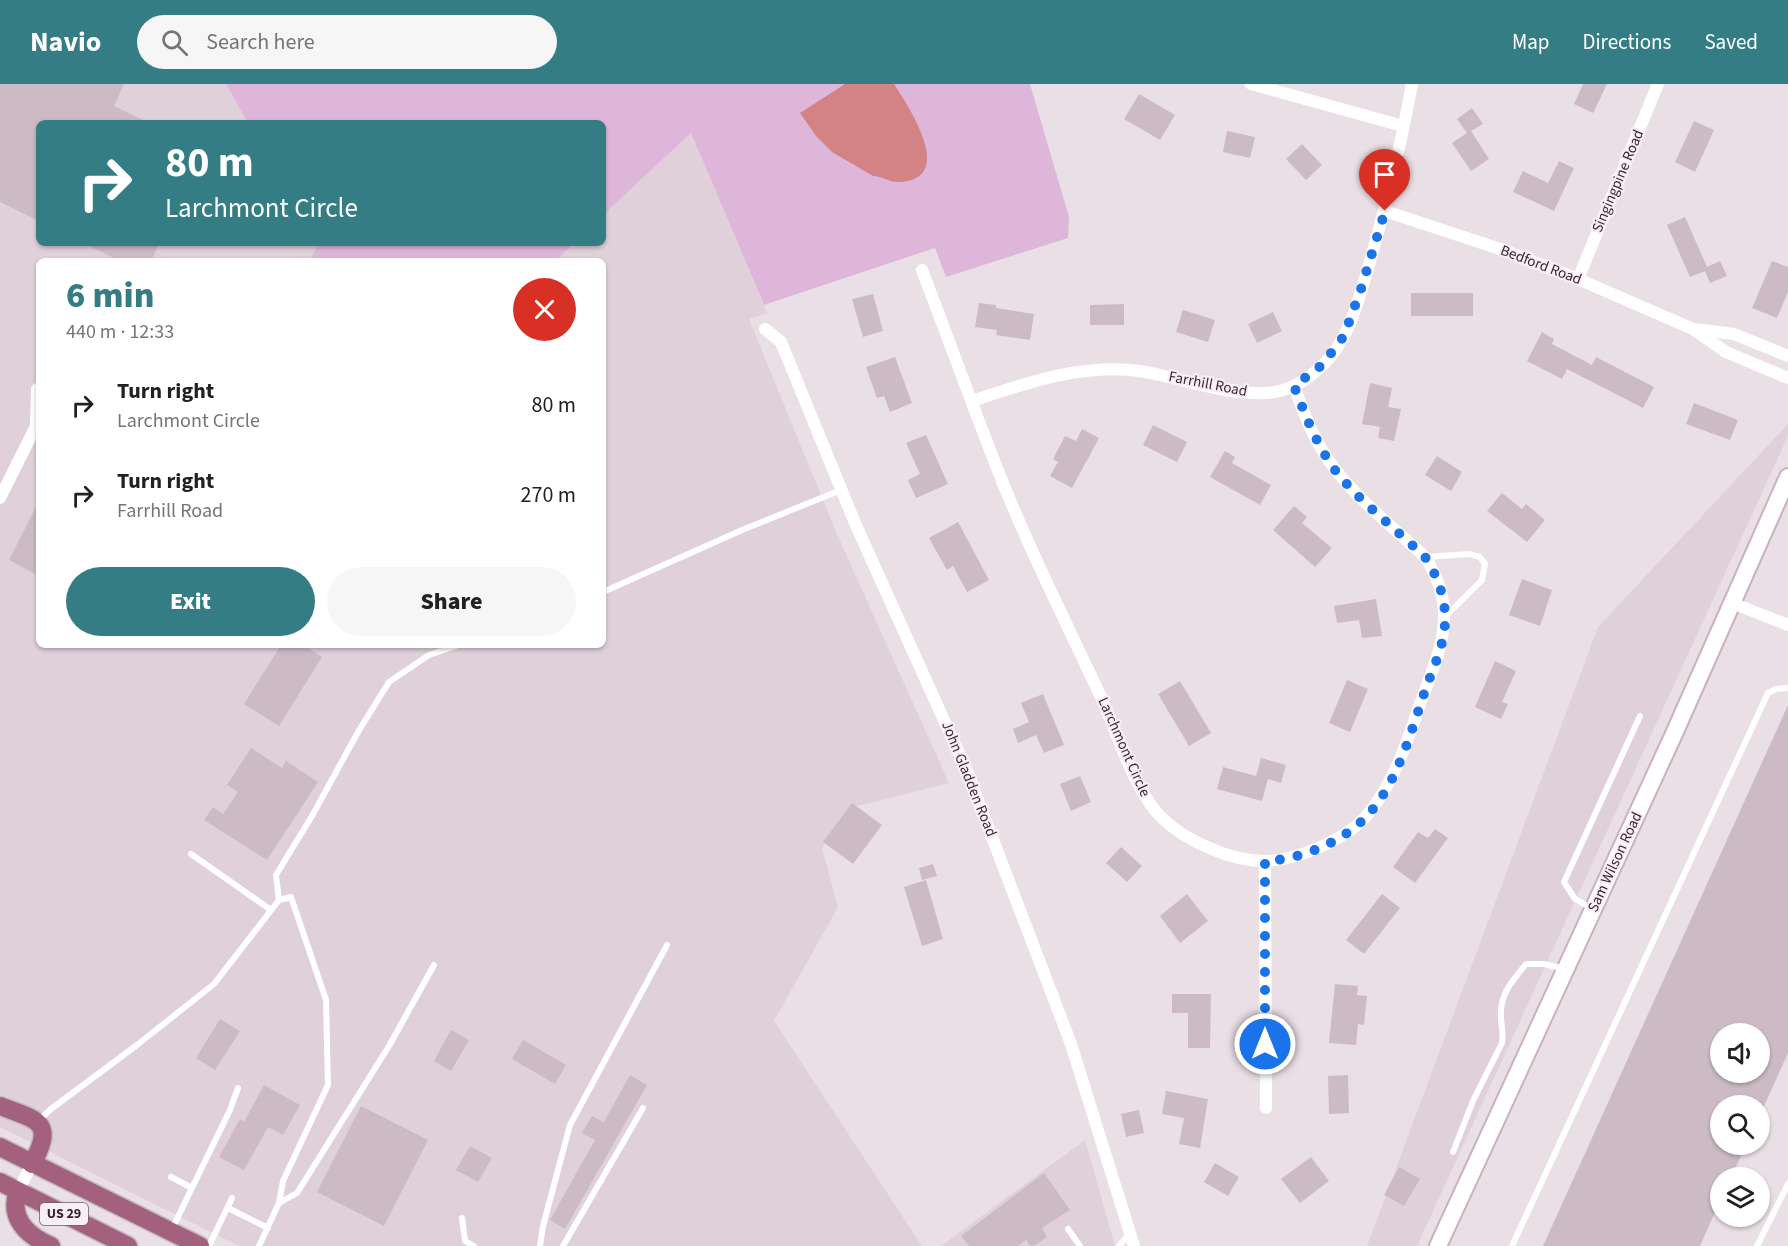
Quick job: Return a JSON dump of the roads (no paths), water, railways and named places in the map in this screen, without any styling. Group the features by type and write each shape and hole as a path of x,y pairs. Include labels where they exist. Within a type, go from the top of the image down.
{"main road":[{"path":"0,1106 30,1117 37,1122 44,1134 43,1145 32,1164"},
{"name":"US 29","path":"0,1147 200,1246"},
{"name":"US 29","path":"0,1182 128,1246"},
{"path":"18,1191 14,1201 16,1217 23,1228 37,1240 51,1246"}],"street":[{"path":"1251,84 1403,126"},
{"name":"Farrhill Road","path":"972,401 1033,381 1098,370 1139,371 1248,393 1268,393 1294,386 1322,365 1344,336 1385,211 1412,84"},
{"name":"Singingpine Road","path":"1578,279 1659,84"},
{"name":"Bedford Road","path":"1385,211 1506,251 1578,279 1694,329 1726,352 1788,378"},
{"name":"Larchmont Circle","path":"922,270 997,470 1146,799 1165,821 1199,843 1242,858 1265,861 1295,856 1342,836 1370,811 1382,795 1402,755 1437,657 1445,617 1440,587 1434,570 1425,557 1334,468 1311,429 1294,386"},
{"name":"John Gladden Road","path":"765,329 781,342 841,490 970,779 1071,1044 1134,1246"},
{"name":"Bedford Road","path":"1694,329 1734,334 1788,356"},
{"path":"0,498 36,426"},
{"name":"Sam Wilson Road","path":"1438,1246 1788,477"},
{"path":"1732,603 1788,625"},
{"path":"1265,861 1266,1108"},
{"path":"18,1191 32,1164"}],"lane":[{"path":"606,591 742,530 841,490"},
{"path":"1425,557 1470,554 1480,557 1485,564 1482,580 1445,617"},
{"path":"279,900 276,875 389,682 429,655 450,648"},
{"path":"1512,1246 1768,693 1776,688 1788,688"},
{"path":"1593,909 1575,899 1564,882 1640,716"},
{"path":"191,854 271,910"},
{"path":"37,1122 51,1108 137,1045 214,984 279,900 291,897 326,1000 328,1084 283,1181 279,1203 259,1246"},
{"path":"540,1246 543,1226 570,1125 667,945"},
{"path":"1453,1152 1473,1101 1502,1043 1501,1009 1507,988 1526,964 1544,964 1565,970"},
{"path":"279,1203 297,1193 389,1046 434,965"},
{"path":"171,1232 230,1110 238,1088"},
{"path":"563,1246 643,1108"},
{"path":"171,1177 192,1188"},
{"path":"1757,1246 1788,1184"},
{"path":"209,1246 232,1198"},
{"path":"228,1208 268,1228"},
{"path":"462,1218 465,1241 474,1246"},
{"path":"1068,1229 1080,1246"},
{"path":"1119,1246 1131,1233"}]}
